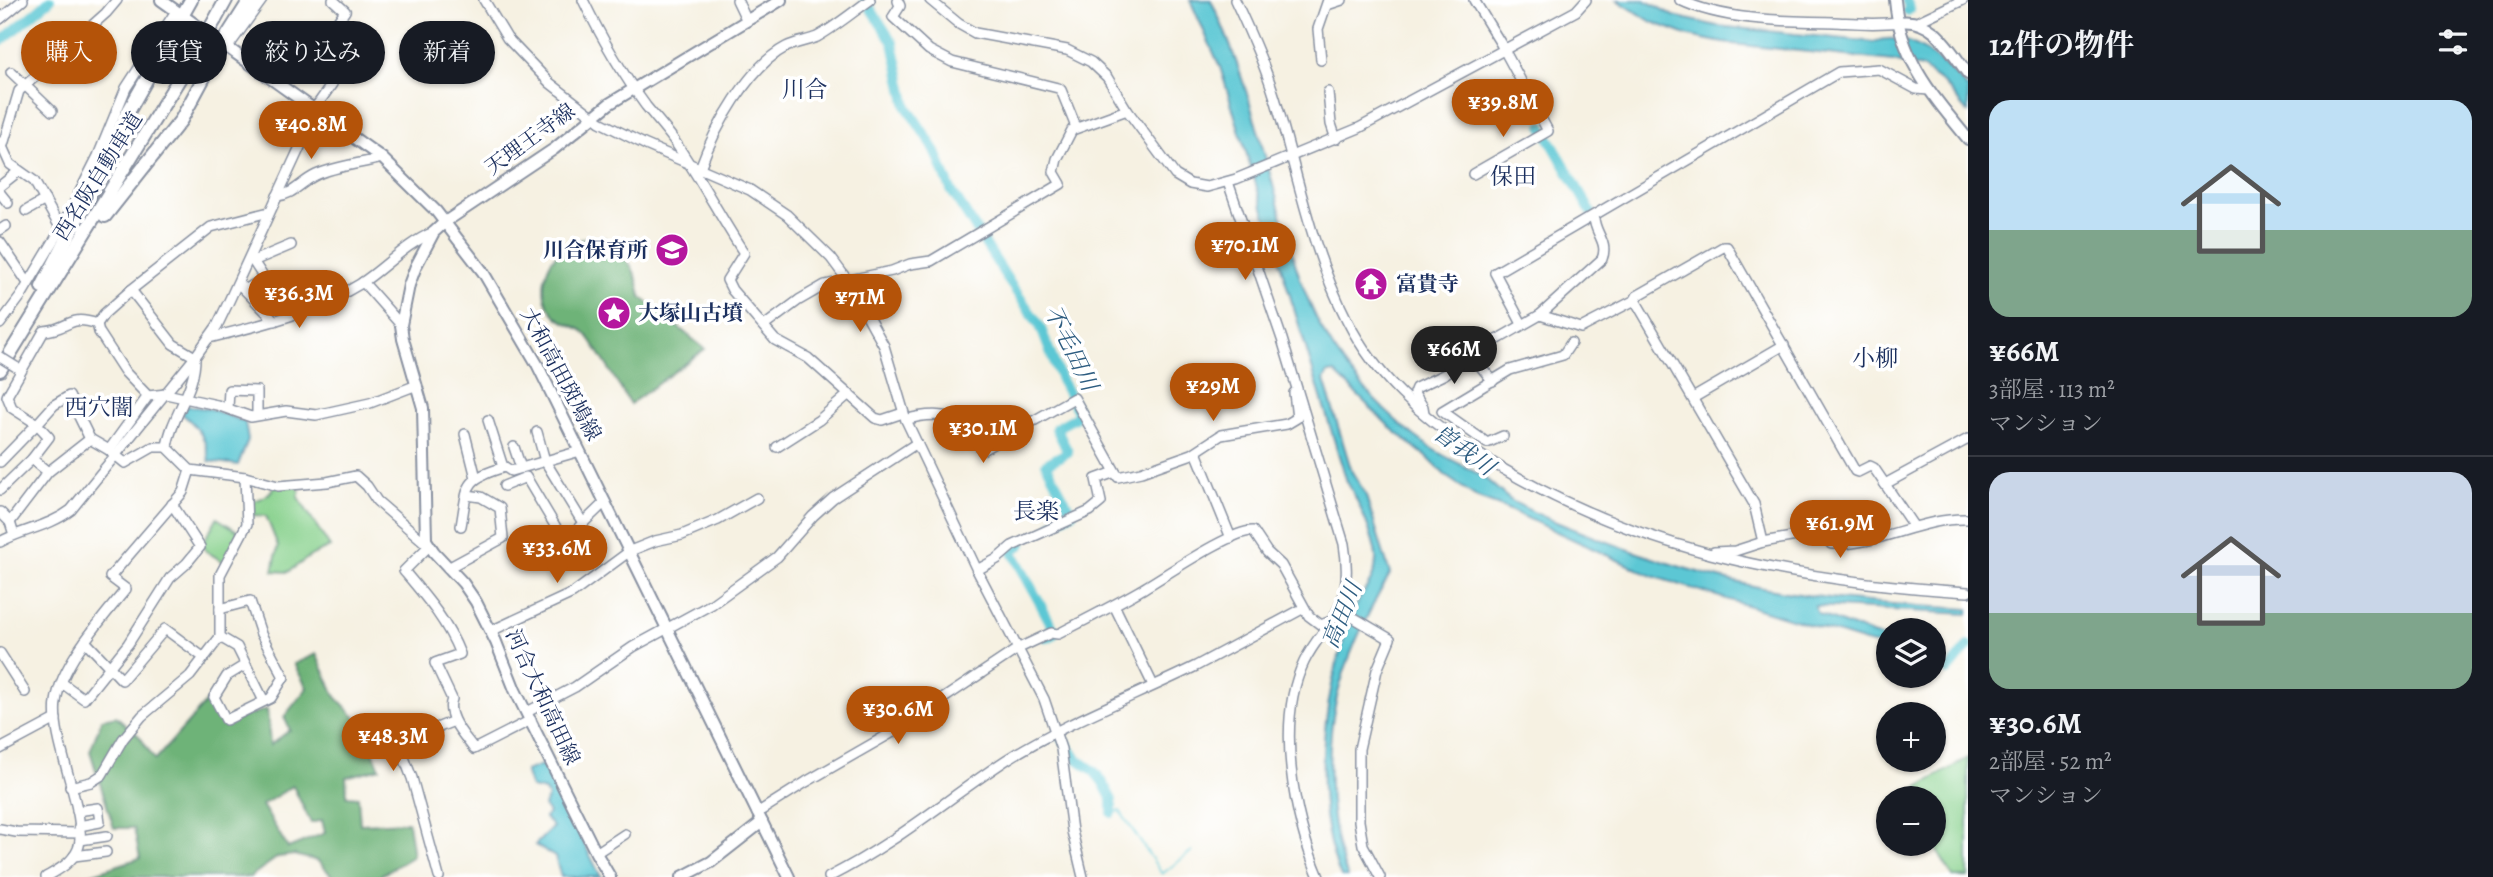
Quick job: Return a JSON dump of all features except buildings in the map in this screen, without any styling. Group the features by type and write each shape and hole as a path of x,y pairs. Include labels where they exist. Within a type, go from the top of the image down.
{"highway":[{"path":"45,289 102,172 128,111 179,13 191,0"},
{"name":"西名阪自動車道","path":"0,355 45,289 197,43 211,17 216,0"},
{"name":"西名阪自動車道","path":"211,17 226,0"},
{"path":"227,42 250,0"},
{"path":"45,289 66,276 101,221 181,120 202,84"},
{"name":"西名阪自動車道","path":"0,370 45,289"}],"main road":[{"name":"大和高田斑鳩線","path":"161,0 190,21"},
{"name":"天理王寺線","path":"445,222 554,149 593,116 781,0"},
{"path":"1895,0 1910,58 1926,87 1968,139"},
{"path":"1899,22 1919,21 1930,27 1968,74"},
{"name":"大和高田斑鳩線","path":"227,47 316,109 406,179 445,222 483,272 519,331 580,451 789,877"},
{"path":"429,546 425,534 423,408 401,325 412,276 434,233 445,222"},
{"name":"河合大和高田線","path":"429,546 470,593 491,631 515,690 610,877"},
{"path":"682,877 711,862 760,817"}],"street":[{"path":"0,19 23,0"},
{"path":"97,21 117,0"},
{"path":"227,44 262,0"},
{"path":"113,453 184,372 241,286 269,212 337,69 324,49 322,35 336,24 345,10 333,0"},
{"path":"484,0 507,38 550,83 616,131 750,190 787,215 831,258 848,281 884,346 904,416 977,569 1041,692 1064,764 1072,831 1083,877"},
{"path":"583,0 601,38 634,89 689,163 744,253 727,280 732,290 775,340 808,358 875,418 882,420 920,415 948,417 970,426 982,450 1070,400 1118,477 1142,472 1196,453 1222,435 1287,424 1297,418 1293,373"},
{"path":"737,0 747,21"},
{"path":"930,0 959,24 975,33 1056,48 1082,56 1102,71 1127,110 1179,179 1201,187 1232,181 1336,139 1569,15 1586,0"},
{"path":"1236,0 1273,92 1287,158 1316,249 1347,320 1382,373 1424,414 1490,461 1538,488 1666,543 1810,575 1873,584 1968,592"},
{"path":"1321,60 1318,29 1328,3 1342,0"},
{"path":"1473,174 1548,131 1474,0"},
{"path":"1681,0 1723,13 1796,21 1875,24 1899,22"},
{"path":"1919,21 1963,0"},
{"path":"898,1 900,6 893,17 929,50 952,62 1058,88 1076,127"},
{"path":"700,168 710,139 758,70 786,46 816,37 866,3"},
{"path":"2,316 28,283 61,229 98,156 126,88 179,13"},
{"path":"1522,324 1496,274 1839,72 1879,69 1916,89 1926,87"},
{"path":"11,72 52,111"},
{"path":"24,85 19,91 2,146 10,164 34,181 61,229"},
{"path":"1328,92 1331,124 1336,139"},
{"path":"764,327 783,310 825,285 892,271 909,264 932,261 967,242 979,232 1061,184 1054,172 1057,159 1068,135 1076,127 1127,110"},
{"path":"277,196 287,196 303,183 332,169 382,158"},
{"path":"0,186 19,171"},
{"path":"1232,181 1344,544 1346,583 1340,610 1303,663 1292,696 1290,739 1295,787 1312,860 1319,877"},
{"path":"0,193 8,203"},
{"path":"26,211 45,200"},
{"path":"148,396 125,372 99,332 97,324 104,314 131,290 211,227 269,212"},
{"path":"1424,414 1423,407 1414,393 1416,388 1445,374 1471,355 1540,315 1602,259 1604,244 1594,217"},
{"path":"209,338 300,314 363,282 404,249 434,233"},
{"path":"0,242 28,283"},
{"path":"241,286 264,278 253,261 291,245"},
{"path":"1540,315 1581,328 1727,247 1855,471 1870,466 1874,468 1914,527"},
{"path":"363,282 401,325"},
{"path":"241,286 275,321"},
{"path":"131,290 173,344 184,372"},
{"path":"1635,300 1754,504 1763,542"},
{"path":"0,490 32,459 49,437 12,408 6,396 18,368 44,331 58,330 72,320 79,319 97,324"},
{"path":"1503,436 1487,443 1442,411 1520,367 1559,357 1571,343"},
{"path":"173,344 195,357"},
{"path":"1693,398 1784,345"},
{"path":"0,355 18,368"},
{"path":"1471,355 1493,381"},
{"path":"167,447 168,437 186,400 195,368 195,357"},
{"path":"148,396 166,394 228,408 251,417 286,411 316,415 370,402 417,385"},
{"path":"228,408 229,390 257,391 257,415"},
{"path":"777,447 819,420 849,394"},
{"path":"0,462 54,405 69,396 90,439 125,463 153,447 167,447 190,470 245,477 278,485 327,482 356,476 377,501 429,546 404,571 435,607 460,653 435,663 453,699 450,704 454,721 474,749 620,655 712,604 777,558 813,516 833,498 917,443"},
{"path":"0,542 46,526 71,510 113,453 148,396"},
{"path":"488,420 503,467"},
{"path":"537,432 545,461 583,523"},
{"path":"465,434 476,478"},
{"path":"10,522 48,472 90,439"},
{"path":"1885,484 1968,439"},
{"path":"514,447 521,468"},
{"path":"461,526 467,495 479,475 503,467 511,471 580,451"},
{"path":"1196,453 1231,538"},
{"path":"32,459 48,472"},
{"path":"46,877 74,856 80,833 56,719 55,705 62,683 85,641 126,589 110,578 183,492 190,470"},
{"path":"977,569 997,559 1012,546 1090,511 1101,502 1096,479 1115,472"},
{"path":"70,787 91,782 102,775 123,738 142,716 190,676 220,637 220,575 247,524 245,477"},
{"path":"504,486 526,477 564,539"},
{"path":"448,568 503,538 500,508 481,497 467,495"},
{"path":"491,631 573,593 630,551 718,520 757,498"},
{"path":"553,546 605,502"},
{"path":"62,683 84,699 128,644 170,578 200,547 172,504"},
{"path":"0,512 10,522 14,535"},
{"path":"410,531 419,527 425,517"},
{"path":"1709,553 1735,551 1763,542 1820,532 1824,532 1831,544 1844,545 1878,539 1914,527 1968,519"},
{"path":"760,817 806,782 893,732 1020,650 1114,605 1249,530 1253,531 1281,565 1304,608 1316,622 1321,625 1331,621"},
{"path":"220,609 250,601 261,634 284,677 271,698 226,720 214,697 228,676 245,665"},
{"path":"1114,605 1153,685"},
{"path":"830,877 889,842 1006,761 1056,733 1196,666 1304,608"},
{"path":"1340,610 1390,639 1377,670 1359,748 1359,821 1363,845 1380,877"},
{"path":"85,641 122,680 165,629 203,657"},
{"path":"220,637 237,647 264,701"},
{"path":"0,653 26,692"},
{"path":"0,749 56,719"},
{"path":"438,876 412,778 403,755 402,742 454,721"},
{"path":"77,811 97,808 100,822 80,833"},
{"path":"0,829 107,836"},
{"path":"596,852 625,834"},
{"path":"74,856 106,852"}],"green space":[{"path":"1502,77 1513,97 1522,93 1530,107 1504,122 1485,86"},
{"path":"588,237 605,238 613,245 633,270 641,297 705,349 630,404 588,336 558,318 546,299 544,289 547,271 556,254"},
{"path":"274,486 296,486 300,491 298,497 330,547 312,555 288,572 273,571 278,546 266,516 253,515 254,501 266,496"},
{"path":"217,518 241,533 225,563 206,551 202,544"},
{"path":"316,654 336,697 361,723 380,768 346,777 347,796 358,797 360,824 408,822 413,856 378,877 333,877 318,861 294,855 278,857 250,877 82,877 140,858 134,828 114,828 90,751 102,719 116,716 140,737 155,760 208,700 223,724 267,709 270,745 290,730 284,717 307,688 294,664","holes":["293,786 311,823 322,820 325,833 288,848 262,805"]},
{"path":"1968,758 1968,877 1953,877 1940,856 1946,856 1946,786 1920,786"}],"water":[{"path":"1190,0 1211,0 1221,22 1246,91 1289,242 1315,316 1334,349 1358,381 1415,437 1483,477 1508,498 1543,516 1618,546 1703,574 1793,593 1843,600 1968,609 1968,614 1815,606 1818,614 1876,636 1876,645 1652,576 1478,498 1447,477 1392,429 1335,373 1328,373 1324,380 1352,472 1365,493 1390,574 1352,650 1341,681 1333,717 1329,764 1332,812 1341,858 1348,877 1341,877 1331,848 1325,817 1323,751 1326,718 1349,625 1375,569 1375,549 1365,519 1347,482 1220,67"},
{"path":"1617,0 1645,0 1674,16 1717,26 1874,42 1901,40 1914,44 1938,60 1968,89 1968,113 1944,84 1922,68 1893,61 1723,43 1689,36 1652,22"},
{"path":"187,406 211,409 245,422 248,440 238,465 209,461 201,435 182,414"},
{"path":"544,764 601,877 561,877 555,857 535,845 553,827 545,818 549,813 544,806 548,797 545,791 531,788 525,771"}],"waterway":[{"name":"不毛田川","path":"0,42 50,0"},
{"name":"不毛田川","path":"865,0 893,43 907,107 935,150 951,190 1040,326 1061,380 1080,415 1056,428 1068,452 1046,464 1072,513 1053,524"},
{"path":"1906,0 1910,9 1907,11"},
{"path":"1542,126 1591,212"},
{"name":"不毛田川","path":"1022,544 1012,551 1054,630 1053,635 1047,638"},
{"path":"1948,671 1968,646"},
{"name":"不毛田川","path":"1060,734 1077,759 1093,770 1102,781 1112,800 1112,813"},
{"path":"1112,813 1120,811 1162,874 1192,851"}],"place":[{"name":"川合保育所","path":"672,250"},
{"name":"富貴寺","path":"1371,284"},
{"name":"大塚山古墳","path":"614,313"}],"district":[{"name":"川合","path":"805,89"},
{"name":"保田","path":"1513,176"},
{"name":"小柳","path":"1875,358"},
{"name":"西穴闇","path":"99,407"},
{"name":"長楽","path":"1036,511"}],"water label":[{"name":"曽我川","path":"1464,450"},
{"name":"高田川","path":"1342,615"}]}
